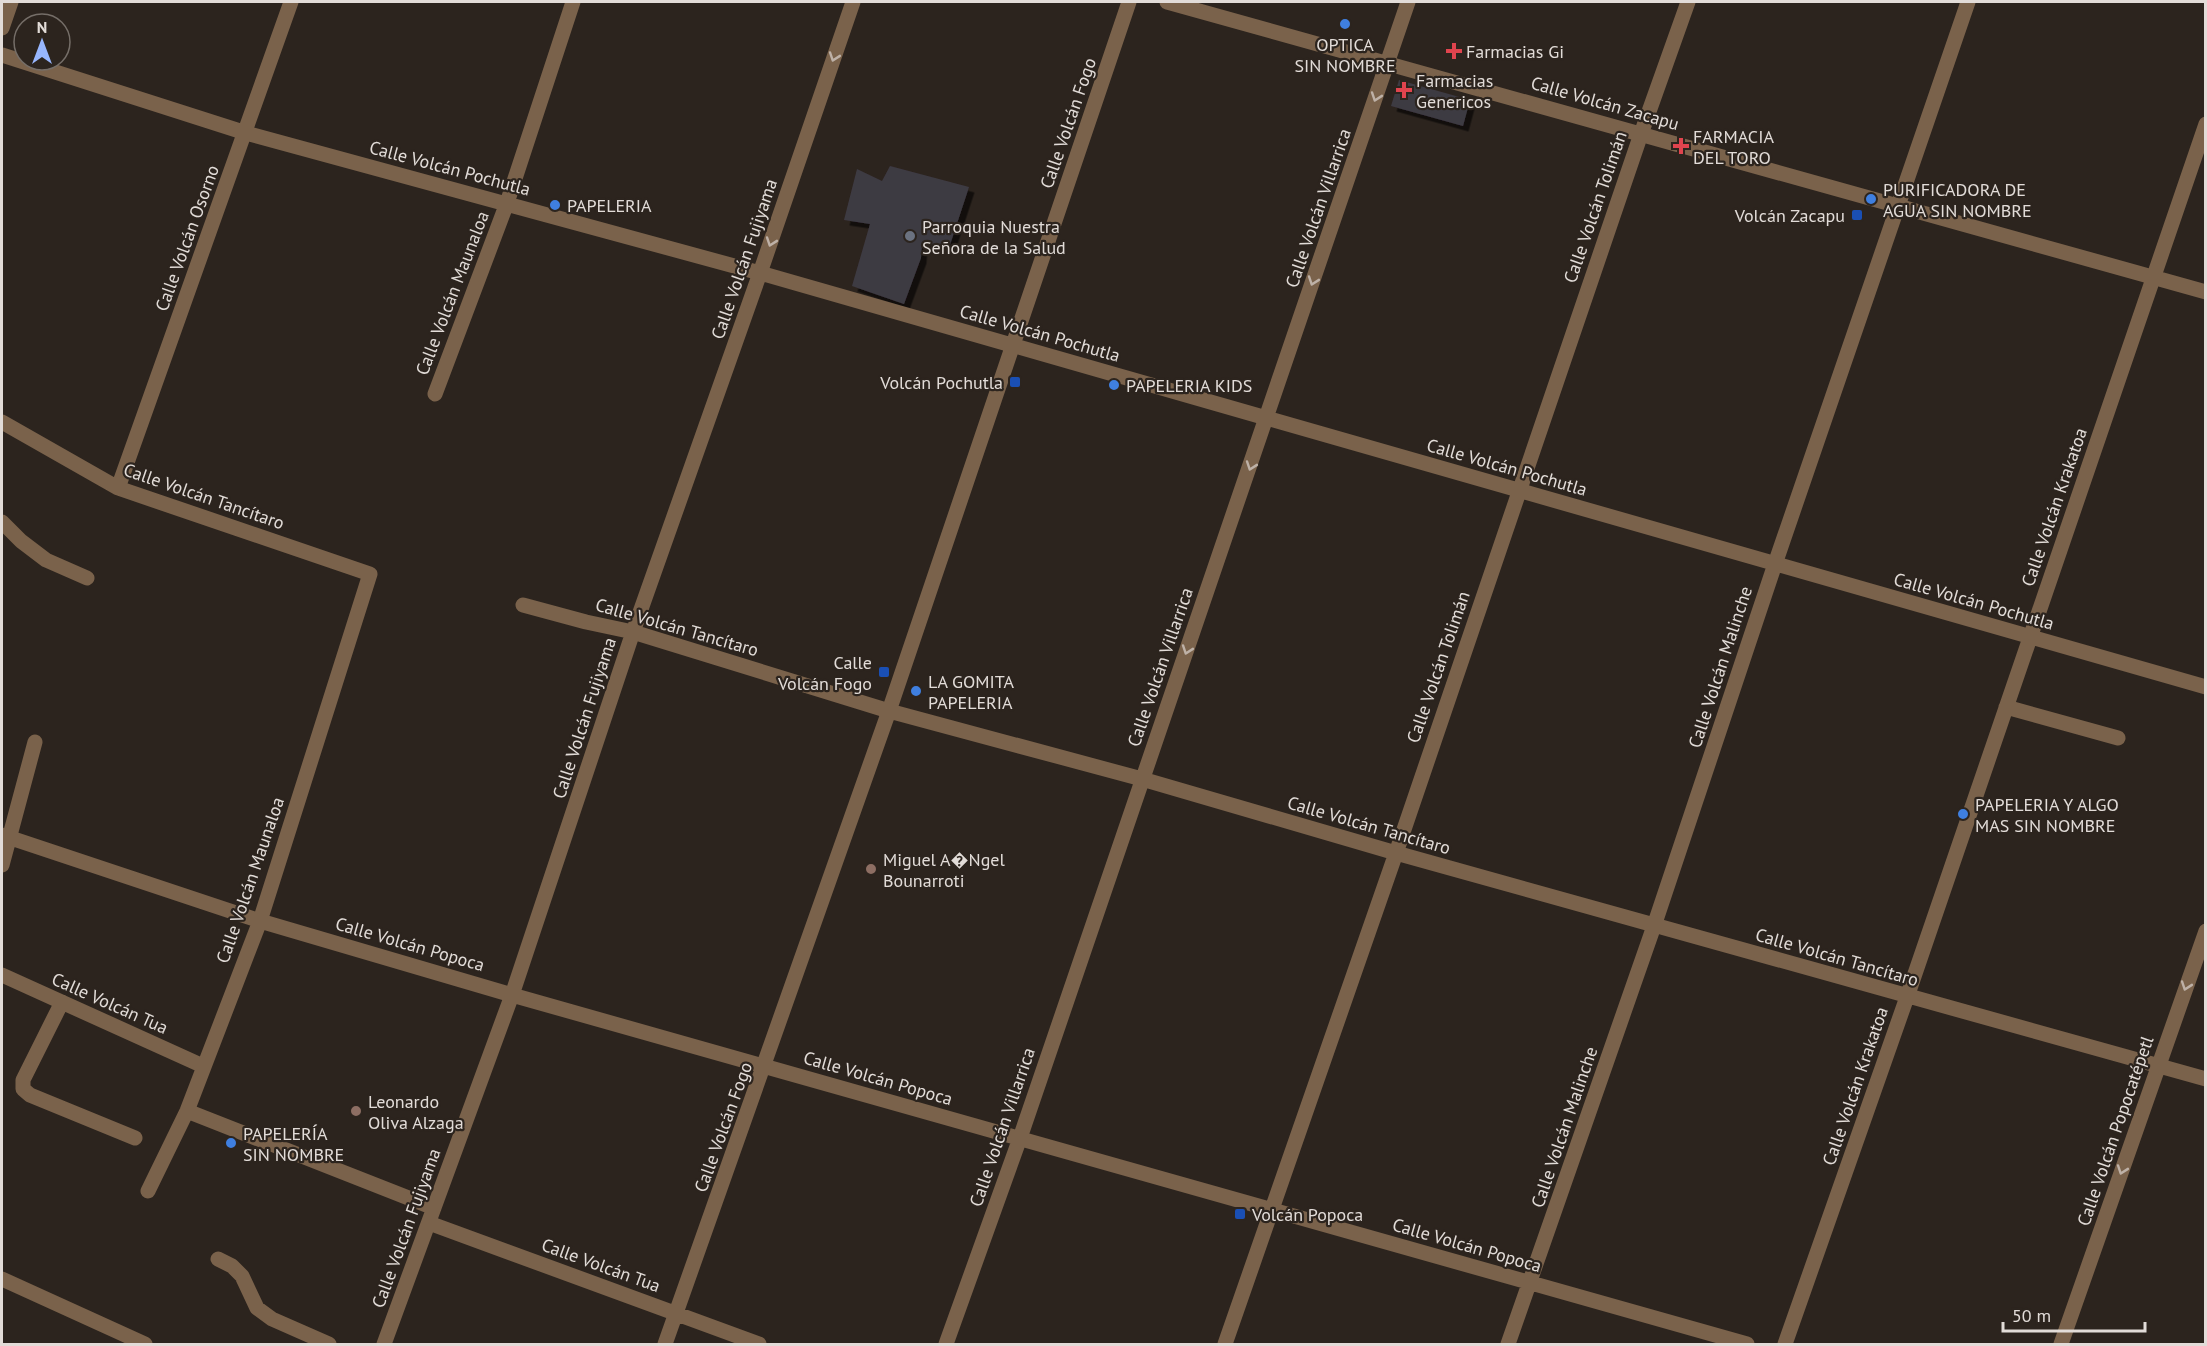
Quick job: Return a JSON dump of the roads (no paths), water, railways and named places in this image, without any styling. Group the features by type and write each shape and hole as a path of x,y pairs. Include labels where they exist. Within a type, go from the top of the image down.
{"street":[{"path":"2,28 11,2"},
{"name":"Calle Volcán Osorno","path":"118,488 291,2"},
{"name":"Calle Volcán Maunaloa","path":"435,394 507,203 573,2"},
{"name":"Calle Volcán Fujiyama","path":"384,1344 512,994 633,632 853,2"},
{"name":"Calle Volcán Fogo","path":"665,1344 890,711 1129,2"},
{"name":"Calle Volcán Zacapu","path":"1167,2 2205,292"},
{"name":"Calle Volcán Villarrica","path":"946,1344 1020,1138 1408,2"},
{"name":"Calle Volcán Tolimán","path":"1225,1344 1688,2"},
{"name":"Calle Volcán Malinche","path":"1508,1344 1654,926 1775,564 1968,2"},
{"name":"Calle Volcán Pochutla","path":"2,55 246,133 760,273 2205,687"},
{"name":"Calle Volcán Krakatoa","path":"1785,1344 1907,997 2205,124"},
{"name":"Calle Volcán Tancítaro","path":"2,422 118,488 369,574"},
{"path":"2,522 21,541 46,560 87,578"},
{"name":"Calle Volcán Maunaloa","path":"148,1191 187,1112 260,921 369,574"},
{"name":"Calle Volcán Tancítaro","path":"523,605 633,632 890,711 1142,779 1654,926 2205,1079"},
{"path":"2006,706 2118,738"},
{"path":"2,865 6,837 35,742"},
{"name":"Calle Volcán Popoca","path":"6,837 260,921 1747,1344"},
{"name":"Calle Volcán Popocatépetl","path":"2061,1344 2205,931"},
{"name":"Calle Volcán Tua","path":"2,975 203,1066"},
{"path":"62,1002 23,1080 23,1089 30,1095 135,1138"},
{"name":"Calle Volcán Tua","path":"187,1112 432,1216 676,1314 759,1344"},
{"path":"218,1259 232,1266 242,1276 257,1308 272,1319 329,1344"},
{"path":"2,1279 146,1344"}],"place":[{"name":"OPTICA SIN NOMBRE","path":"1345,24"},
{"name":"Farmacias Gi","path":"1454,51"},
{"name":"Farmacias Genericos","path":"1404,90"},
{"name":"FARMACIA DEL TORO","path":"1681,146"},
{"name":"PURIFICADORA DE AGUA SIN NOMBRE","path":"1871,199"},
{"name":"PAPELERIA","path":"555,205"},
{"name":"Volcán Zacapu","path":"1857,215"},
{"name":"Parroquia Nuestra Señora de la Salud","path":"910,236"},
{"name":"Volcán Pochutla","path":"1015,382"},
{"name":"PAPELERIA KIDS","path":"1114,385"},
{"name":"Calle Volcán Fogo","path":"884,672"},
{"name":"LA GOMITA PAPELERIA","path":"916,691"},
{"name":"PAPELERIA Y ALGO MAS SIN NOMBRE","path":"1963,814"},
{"name":"Miguel A�Ngel Bounarroti","path":"871,869"},
{"name":"Leonardo Oliva Alzaga","path":"356,1111"},
{"name":"PAPELERÍA SIN NOMBRE","path":"231,1143"},
{"name":"Volcán Popoca","path":"1240,1214"}]}
